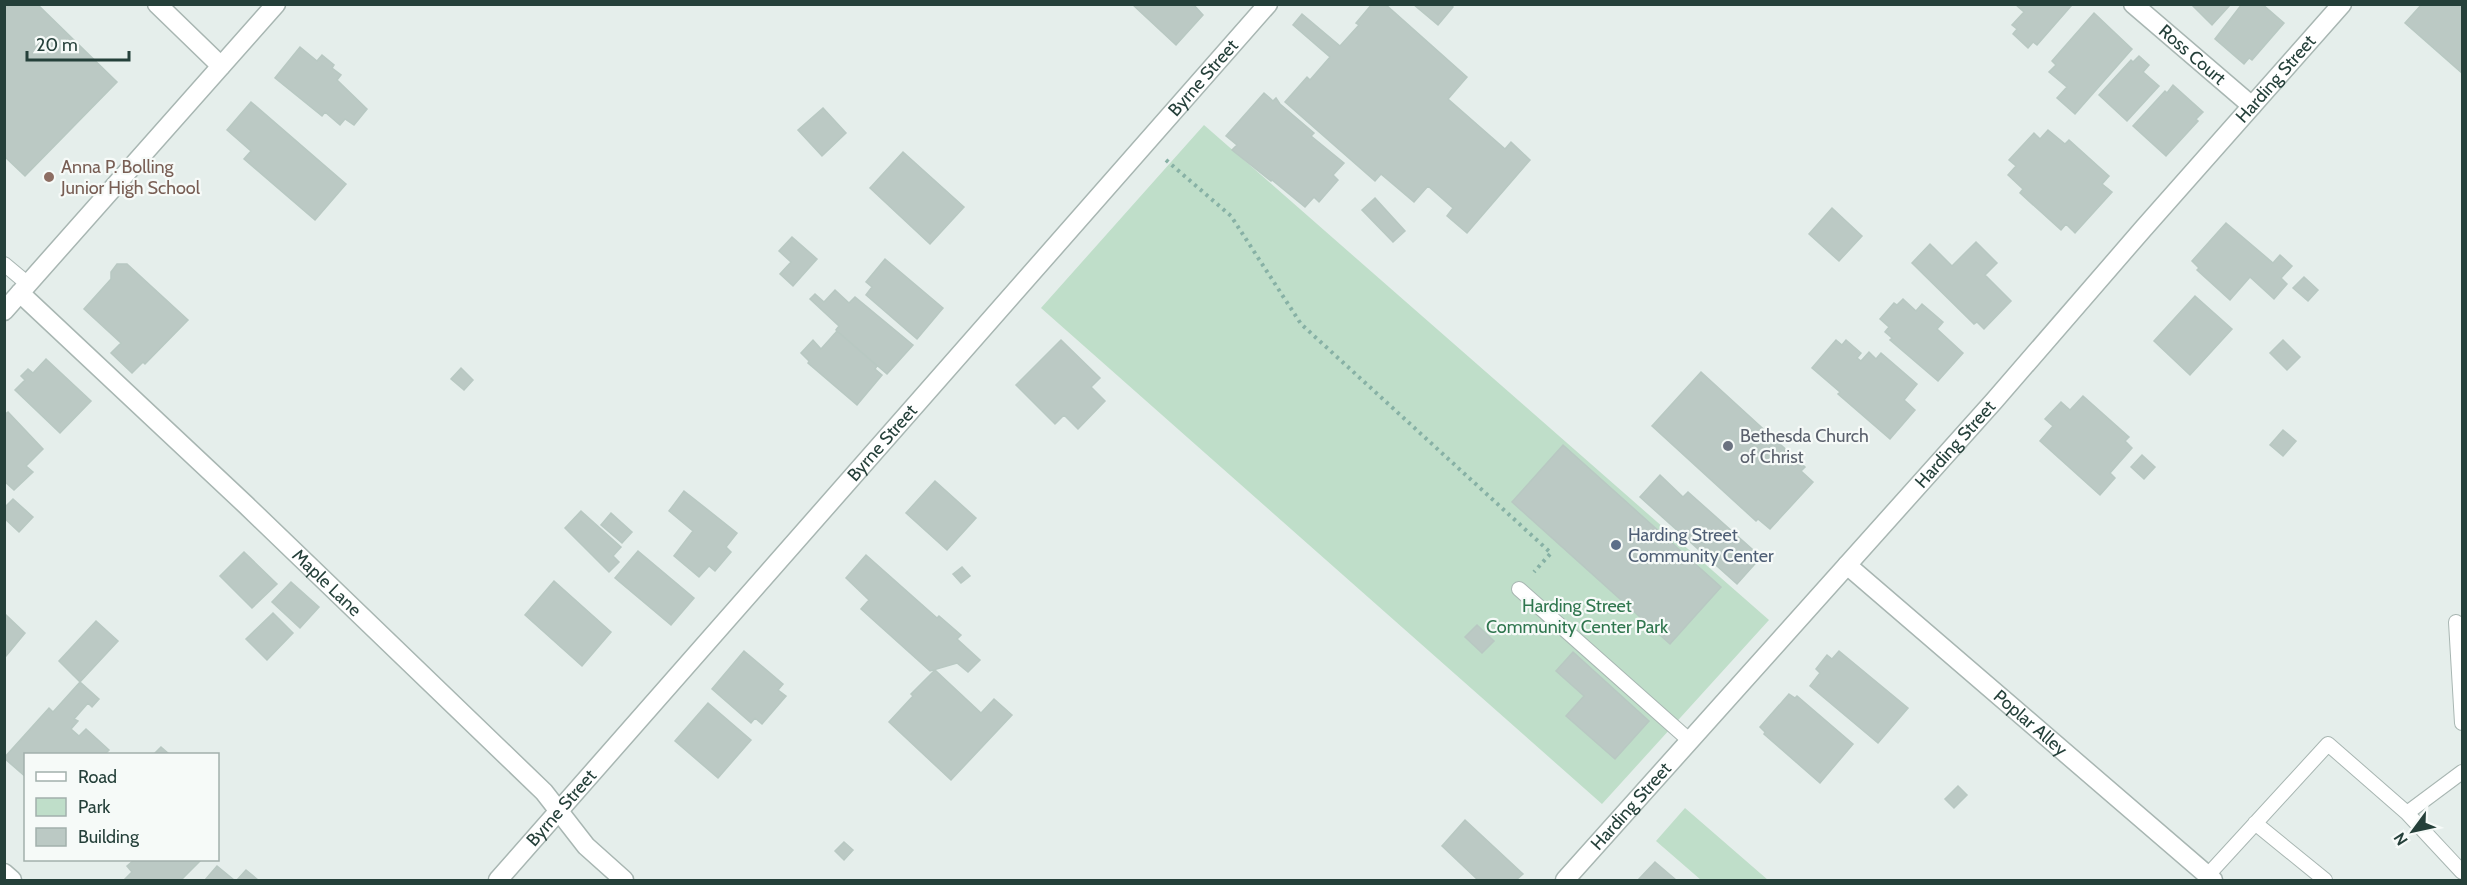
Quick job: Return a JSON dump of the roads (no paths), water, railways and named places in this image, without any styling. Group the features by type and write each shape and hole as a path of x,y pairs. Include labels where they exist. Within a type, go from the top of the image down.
{"street":[{"path":"157,4 221,66"},
{"name":"Byrne Street","path":"498,880 1268,4"},
{"name":"Ross Court","path":"2133,4 2252,106"},
{"name":"Harding Street","path":"1565,880 1987,410 2143,228 2342,4"},
{"path":"4,311 221,66 271,6"},
{"name":"Maple Lane","path":"24,289 544,792 586,846 624,880"},
{"name":"Poplar Alley","path":"1847,564 2210,878"},
{"path":"4,873 12,880"}],"lane":[{"path":"4,264 24,289"},
{"path":"1519,589 1689,740"},
{"path":"2456,622 2463,723"},
{"path":"2210,878 2255,823 2328,744 2407,813 2463,872"},
{"path":"2407,813 2463,772"},
{"path":"2255,823 2325,880"}],"place":[{"name":"Anna P. Bolling Junior High School","path":"49,177"},
{"name":"Bethesda Church of Christ","path":"1728,446"},
{"name":"Harding Street Community Center","path":"1616,545"}],"park label":[{"name":"Harding Street Community Center Park","path":"1577,616"}]}
